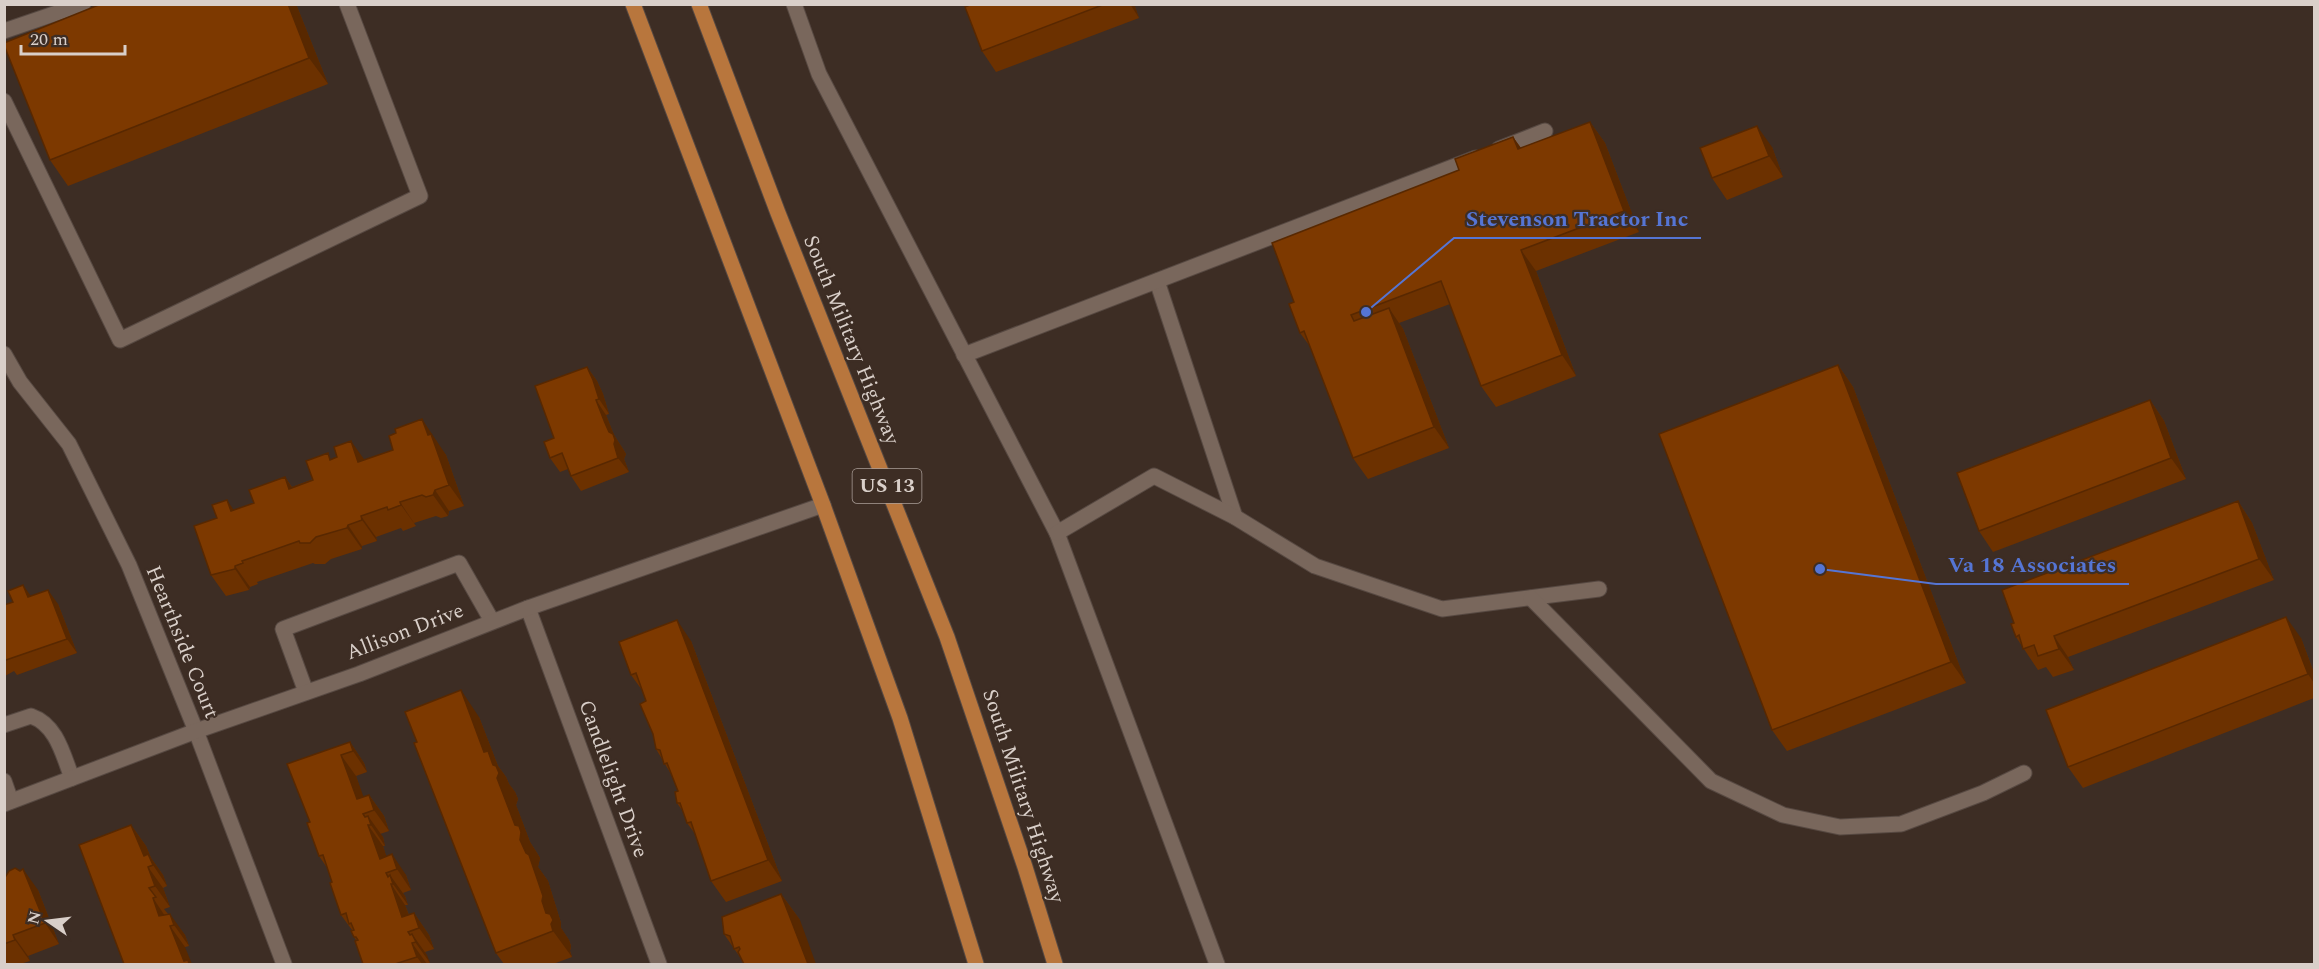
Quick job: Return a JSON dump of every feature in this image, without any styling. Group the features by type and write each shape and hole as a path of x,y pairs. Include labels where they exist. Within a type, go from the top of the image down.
{"main road":[{"name":"US 13","path":"633,4 823,505 900,718 976,964"},
{"name":"South Military Highway","path":"699,4 778,213 947,637 1025,867 1055,964"}],"street":[{"path":"4,31 83,4"},
{"path":"4,101 120,340 420,196 347,4"},
{"path":"794,4 819,74 1056,533 1217,964"},
{"path":"964,355 1545,132"},
{"path":"1157,281 1235,517"},
{"name":"Hearthside Court","path":"4,354 20,382 69,444 129,565 196,732 284,964"},
{"path":"1056,533 1154,476 1235,517 1315,566 1442,609 1599,589"},
{"name":"Allison Drive","path":"8,802 492,621 823,505"},
{"path":"306,692 283,629 459,563 492,621"},
{"path":"1531,598 1711,781 1783,815 1840,827 1901,824 1983,793 2024,774"},
{"name":"Candlelight Drive","path":"528,608 659,964"},
{"path":"4,725 31,716 47,724 55,736 72,778"},
{"path":"4,781 8,802"}],"building":[{"path":"101,4 288,4 309,58 50,160 4,43"},
{"path":"972,4 1105,4 982,51 965,7"},
{"path":"1590,122 1624,211 1521,250 1562,355 1481,386 1441,281 1351,315 1354,321 1389,308 1434,427 1353,458 1304,331 1300,333 1289,304 1294,302 1272,243 1459,170 1455,159 1513,137 1518,149"},
{"path":"1757,126 1769,156 1712,178 1700,148"},
{"path":"1838,365 1951,662 1772,730 1659,434"},
{"path":"587,367 599,399 596,400 609,432 613,434 618,458 571,476 562,453 550,458 544,442 554,438 535,386"},
{"path":"2150,400 2171,458 1979,531 1957,473"},
{"path":"422,419 428,435 431,434 449,485 435,490 433,495 426,497 422,495 400,502 401,505 388,510 387,507 361,516 362,520 348,525 347,528 316,537 310,543 299,541 242,561 243,563 235,566 235,569 211,575 194,526 217,518 212,505 227,500 231,511 254,503 249,490 285,477 289,489 313,480 306,461 328,453 330,460 337,457 334,447 351,441 358,462 393,450 389,436 396,433 395,429"},
{"path":"2238,501 2259,559 2054,636 2059,649 2038,656 2034,645 2023,649 2019,635 2016,637 2011,624 2014,623 2002,590"},
{"path":"23,585 28,597 48,590 67,639 6,660 4,656 4,605 13,602 8,591"},
{"path":"2286,617 2308,674 2068,767 2046,710"},
{"path":"677,620 768,860 711,881 691,822 687,823 680,803 677,803 675,792 678,791 667,763 664,764 660,750 656,749 653,734 640,704 646,701 636,673 631,675 619,642"},
{"path":"461,690 484,752 488,751 499,773 497,778 515,825 519,826 520,840 529,855 543,896 542,901 546,913 550,914 553,920 551,924 553,931 496,953 414,743 417,742 405,712"},
{"path":"350,742 353,751 341,755 357,799 369,795 374,810 363,814 365,817 368,816 371,825 368,825 380,859 392,854 397,869 386,873 388,877 390,875 402,917 414,913 419,928 408,932 412,934 416,942 412,943 417,957 395,964 363,964 355,941 358,940 351,931 354,930 351,923 349,924 346,913 341,915 323,855 319,856 307,823 310,822 287,764"},
{"path":"131,825 144,856 148,854 153,865 148,867 155,886 149,888 156,897 153,898 159,916 170,914 174,925 170,926 184,961 188,960 189,964 124,964 79,845"},
{"path":"15,868 20,871 23,869 45,923 13,935 15,940 4,944 4,876"},
{"path":"781,894 808,964 744,964 738,952 739,947 734,949 730,936 724,934 722,917"}],"place":[{"name":"Stevenson Tractor Inc","path":"1366,312"},
{"name":"Va 18 Associates","path":"1820,569"}]}
